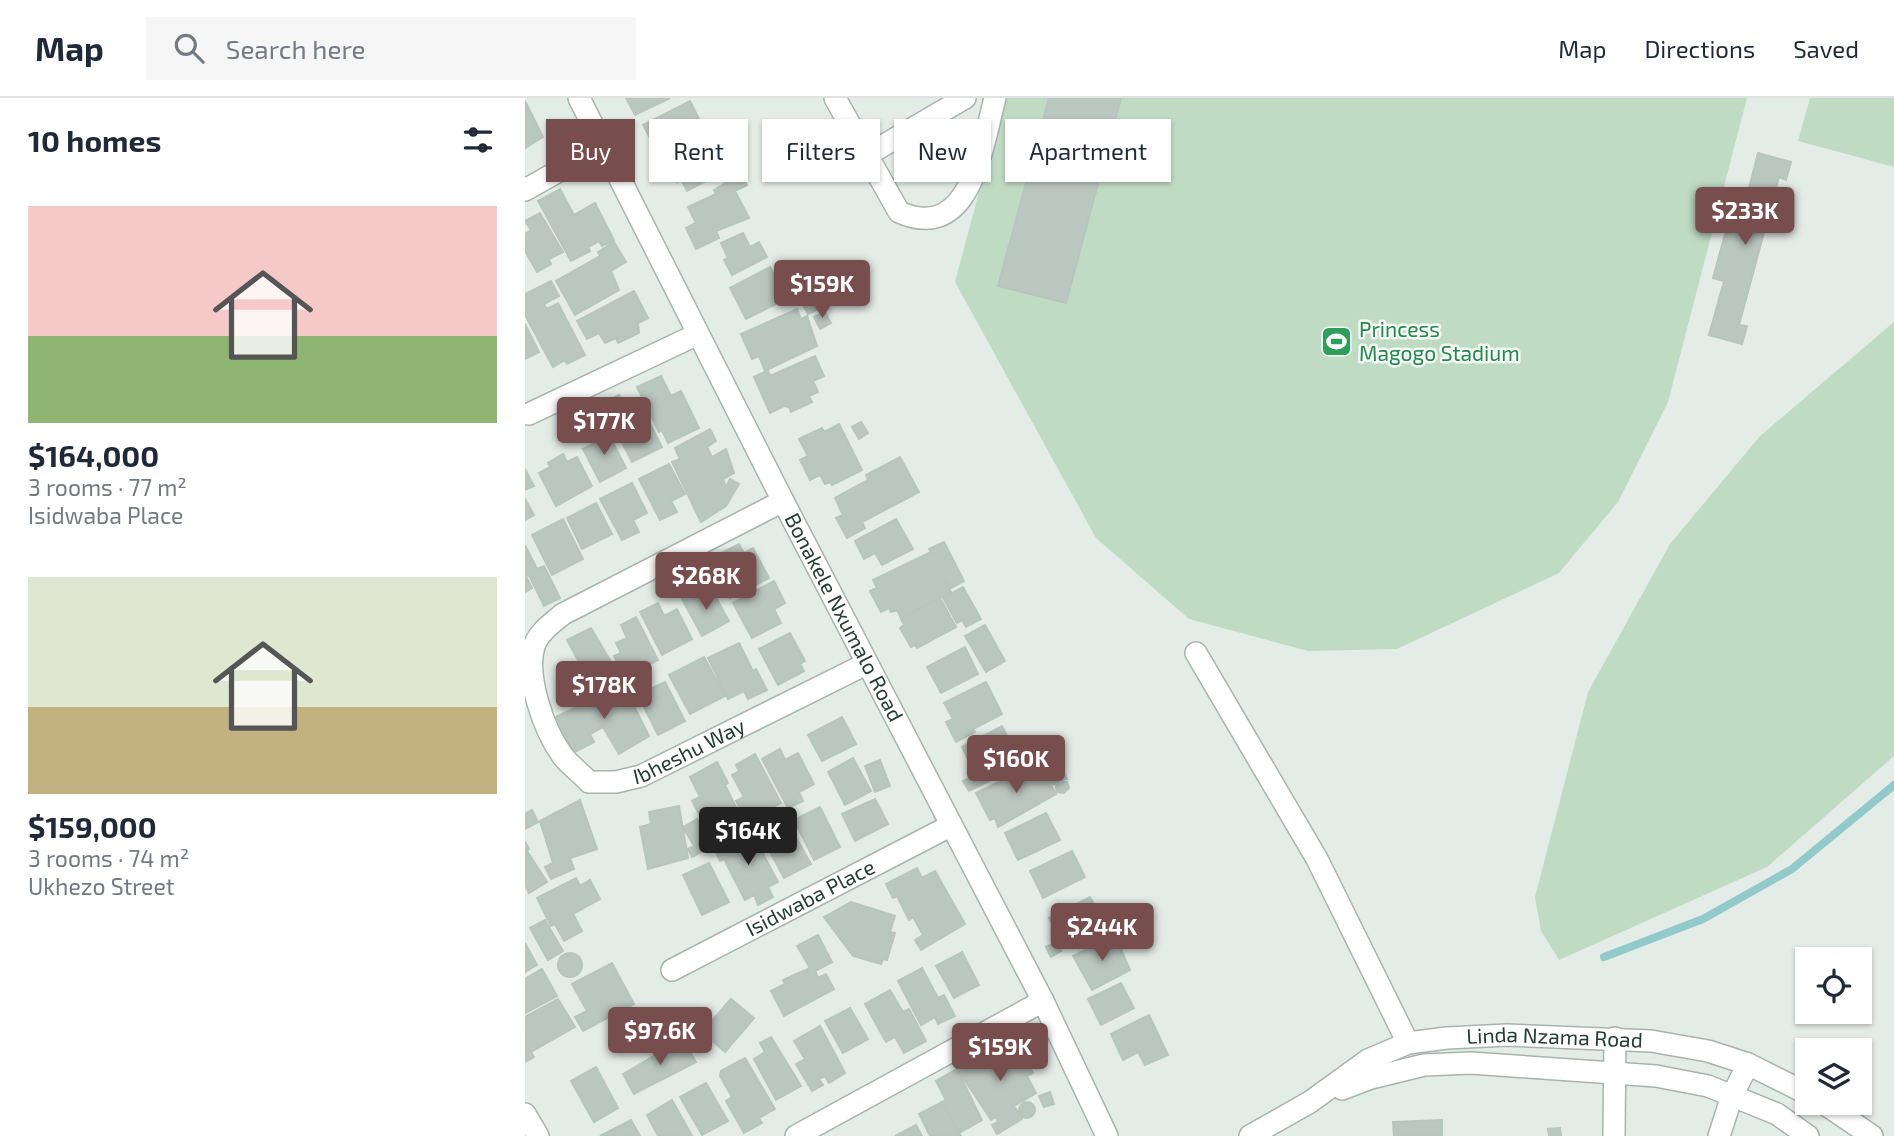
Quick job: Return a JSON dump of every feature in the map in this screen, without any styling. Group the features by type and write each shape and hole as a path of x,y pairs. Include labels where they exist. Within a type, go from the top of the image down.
{"street":[{"name":"Bonakele Nxumalo Road","path":"579,98 591,119"},
{"path":"835,98 847,119"},
{"path":"880,147 965,98"},
{"path":"880,178 899,212 916,220 936,217 957,206 970,186 995,98"},
{"path":"525,190 546,178"},
{"name":"Bonakele Nxumalo Road","path":"623,182 866,664 1043,1001 1107,1136"},
{"path":"529,414 698,334"},
{"name":"Ibheshu Way","path":"783,502 563,614 545,628 534,646 531,673 538,707 562,755 589,782 616,782 641,776 866,664"},
{"path":"1196,653 1317,859 1408,1044"},
{"name":"Isidwaba Place","path":"672,970 950,826"},
{"path":"796,1136 1043,1001"},
{"name":"Linda Nzama Road","path":"1250,1136 1310,1102 1368,1060 1408,1044 1447,1038 1507,1035 1615,1038 1708,1051 1748,1064 1795,1088"},
{"path":"1615,1038 1615,1136"},
{"name":"Linda Nzama Road","path":"1310,1102 1371,1078 1424,1065 1471,1063 1656,1076 1708,1086 1777,1114 1808,1136"},
{"path":"1719,1136 1732,1096 1748,1064"},
{"path":"525,1114 538,1136"},
{"path":"1841,1115 1872,1136"}],"green space":[{"name":"Princess Magogo Stadium","path":"1004,98 1747,98 1668,402 1618,502 1559,573 1397,649 1308,651 1189,619 1096,538 955,282 982,182 991,182 991,147"},
{"path":"1810,98 1894,98 1894,167 1798,141"},
{"path":"1894,322 1894,756 1767,867 1559,960 1541,931 1535,897 1588,692 1670,544 1760,436"}],"building":[{"path":"626,98 670,98 635,115"},
{"path":"1049,98 1121,98 1115,119 1043,119"},
{"path":"525,101 543,137 525,148"},
{"path":"690,101 699,119 655,119"},
{"path":"649,122 649,136 643,125"},
{"path":"1758,153 1791,162 1786,180 1779,177 1739,325 1747,326 1742,344 1709,335 1724,281 1713,278 1733,205 1744,208"},
{"path":"682,182 704,182 687,191"},
{"path":"727,182 746,182 747,185 735,191 749,218 716,231 719,238 696,249 686,228 696,223 688,207 716,194 714,190"},
{"path":"1026,182 1098,182 1066,303 998,286"},
{"path":"560,189 574,215 595,203 614,240 602,246 599,241 588,247 590,251 571,261 538,201"},
{"path":"540,213 563,252 549,259 551,264 537,272 525,251 525,234 531,230 525,221"},
{"path":"743,233 750,247 759,242 767,257 732,275 724,260 728,258 721,243"},
{"path":"614,242 626,262 611,271 619,290 575,315 556,281 600,256 598,252"},
{"path":"801,266 808,283 796,289 789,272"},
{"path":"770,267 786,299 746,319 730,288"},
{"path":"551,281 559,296 544,304 547,309 558,303 585,355 567,364 565,360 553,367 525,315 525,294"},
{"path":"634,291 648,318 638,323 639,333 618,343 616,338 605,343 599,333 587,339 577,321"},
{"path":"815,296 821,308 808,314 802,303"},
{"path":"797,309 801,319 807,316 817,346 765,371 759,356 752,359 741,334"},
{"path":"825,312 831,323 820,329 814,317"},
{"path":"525,324 539,352 525,359"},
{"path":"815,356 824,376 813,381 818,392 809,396 812,402 791,412 789,407 784,406 770,413 754,377 768,370 770,376"},
{"path":"661,376 671,396 681,391 699,428 668,443 662,430 659,432 637,387"},
{"path":"619,395 626,408 639,402 662,447 632,462 602,404"},
{"path":"861,422 868,433 859,439 852,427"},
{"path":"839,424 862,470 832,485 830,482 825,484 820,475 810,480 800,460 808,456 799,439 822,428 824,432"},
{"path":"710,429 716,441 707,447 712,457 726,449 734,473 723,479 726,487 730,479 739,484 726,506 701,522 672,462 680,459 675,448"},
{"path":"607,431 626,468 600,482 583,449 593,444 591,440"},
{"path":"563,454 567,462 577,457 592,486 556,506 539,473 550,467 548,463"},
{"path":"900,457 919,492 862,522 865,528 847,538 836,518 843,515 835,498 868,480 866,475"},
{"path":"669,464 685,494 671,501 677,512 660,520 639,479"},
{"path":"525,469 534,486 525,490"},
{"path":"632,483 647,513 633,520 639,532 622,540 600,499"},
{"path":"525,499 534,515 525,520"},
{"path":"596,503 612,534 582,549 567,518"},
{"path":"563,519 583,559 552,575 532,535"},
{"path":"896,519 913,549 882,565 875,553 864,559 855,541"},
{"path":"944,542 964,581 951,588 944,579 951,592 901,618 897,610 891,612 889,608 881,612 870,591 877,588 873,580 931,552 929,549"},
{"path":"739,544 744,553 753,548 769,578 730,598 714,570 710,572 704,562"},
{"path":"525,545 537,569 544,566 560,598 544,606 529,575 526,576 532,588 525,592"},
{"path":"774,581 785,603 774,609 781,623 752,638 733,603"},
{"path":"963,587 981,619 966,627 962,620 957,623 943,598"},
{"path":"712,590 729,621 702,636 682,599 698,591 700,596"},
{"path":"940,598 956,627 917,648 915,645 911,647 900,628 904,625 901,619"},
{"path":"658,603 664,616 677,609 692,639 662,655 640,612"},
{"path":"636,617 658,660 625,677 614,656 621,653 616,643 627,638 621,625"},
{"path":"985,625 1005,661 986,672 965,636"},
{"path":"591,628 620,677 594,690 567,640"},
{"path":"790,633 805,661 800,664 804,671 778,685 759,649"},
{"path":"739,643 753,671 756,669 767,690 748,699 744,691 728,699 708,658"},
{"path":"965,647 978,674 941,693 927,667"},
{"path":"704,657 725,696 690,714 669,675"},
{"path":"583,674 594,693 572,705 562,686"},
{"path":"665,682 685,721 658,735 638,695"},
{"path":"986,682 1002,714 973,729 975,732 956,742 946,722 953,719 944,703"},
{"path":"623,684 649,736 619,754 603,727 590,734 594,742 573,753 556,717"},
{"path":"842,717 856,744 822,761 808,735"},
{"path":"1002,726 1020,766 969,791 963,781 976,775 962,747"},
{"path":"780,749 785,760 798,753 814,784 799,792 803,801 788,808 762,759"},
{"path":"755,754 781,803 746,819 736,801 744,797 732,775 739,771 736,765"},
{"path":"853,758 871,791 845,805 828,772"},
{"path":"1056,758 1067,779 1063,780 1069,788 1064,793 1057,792 1055,783 1052,785 1042,765"},
{"path":"880,760 890,786 875,792 865,766"},
{"path":"717,762 745,825 721,837 724,843 714,848 709,841 713,839 692,801 700,797 690,777"},
{"path":"1038,763 1056,794 998,827 995,818 990,820 976,793"},
{"path":"875,799 888,824 855,841 842,814"},
{"path":"580,800 597,849 570,858 574,869 551,879 545,867 553,863 540,821"},
{"path":"679,806 688,858 648,869 640,827 651,824 649,812"},
{"path":"820,807 840,847 814,860 794,820"},
{"path":"532,810 538,822 525,829 525,814"},
{"path":"1046,813 1060,840 1018,860 1005,833"},
{"path":"697,819 712,846 692,857 688,849 694,846 683,827"},
{"path":"788,823 811,864 784,878 762,837"},
{"path":"750,829 757,844 749,848 750,851 759,846 778,882 768,887 773,897 758,905 754,895 745,900 724,859 720,861 714,848"},
{"path":"525,841 529,849 527,851 547,882 529,893 525,884"},
{"path":"1072,851 1085,877 1043,898 1030,871"},
{"path":"709,863 729,902 702,915 683,875"},
{"path":"917,868 922,878 935,871 965,924 921,950 915,940 923,935 913,917 909,920 897,896 893,898 886,884"},
{"path":"576,878 580,886 590,880 600,899 573,914 582,931 564,941 555,924 551,926 537,898"},
{"path":"1090,897 1104,923 1063,944 1049,918"},
{"path":"851,902 895,916 890,932 895,933 887,960 883,959 881,964 853,956 824,917"},
{"path":"1112,908 1117,910 1117,920 1112,922 1107,920 1105,915 1107,910"},
{"path":"545,920 563,951 548,960 530,928"},
{"path":"818,935 832,962 815,971 818,978 826,974 834,989 784,1016 771,991 785,984 783,980 810,968 797,946"},
{"path":"1115,935 1130,970 1092,990 1073,956"},
{"path":"1056,942 1061,951 1051,957 1046,947"},
{"path":"525,943 537,965 525,972"},
{"path":"962,952 979,985 954,998 936,966"},
{"path":"570,953 581,960 582,965 575,976 570,977 559,970 558,965 565,954"},
{"path":"612,963 634,1004 583,1031 575,1017 587,1011 572,984"},
{"path":"922,968 938,998 944,995 955,1016 938,1024 935,1017 921,1025 898,981"},
{"path":"542,969 557,996 525,1013 525,979"},
{"path":"1121,983 1134,1008 1101,1025 1088,999"},
{"path":"890,990 903,1012 909,1009 926,1041 904,1053 895,1037 886,1042 865,1004"},
{"path":"558,999 575,1027 531,1052 534,1057 525,1062 525,1017"},
{"path":"731,999 754,1018 725,1052 702,1032"},
{"path":"850,1008 868,1039 843,1053 825,1021"},
{"path":"1149,1015 1168,1055 1145,1065 1138,1052 1123,1060 1111,1034"},
{"path":"820,1026 845,1073 829,1083 825,1076 819,1079 823,1085 812,1091 796,1064 805,1059 794,1041"},
{"path":"771,1037 801,1086 776,1100 754,1059 765,1052 760,1043"},
{"path":"683,1039 696,1062 634,1094 623,1074"},
{"path":"1014,1039 1033,1073 1027,1076 1036,1093 1014,1106 1022,1119 997,1134 992,1125 998,1122 996,1117 991,1120 956,1067"},
{"path":"745,1058 775,1109 759,1118 762,1123 744,1133 726,1101 732,1097 720,1076 721,1071"},
{"path":"596,1067 618,1108 594,1122 571,1081"},
{"path":"957,1069 982,1120 959,1133 942,1102 946,1100 936,1081"},
{"path":"706,1083 728,1121 702,1135 680,1097"},
{"path":"1050,1092 1054,1104 1044,1107 1039,1096"},
{"path":"672,1100 692,1136 658,1136 647,1115"},
{"path":"942,1102 961,1136 930,1136 919,1114"},
{"path":"1024,1102 1030,1102 1035,1110 1033,1116 1024,1118 1019,1113 1019,1107"},
{"path":"631,1120 640,1136 600,1136"},
{"path":"1442,1120 1442,1136 1394,1136 1393,1122"},
{"path":"916,1125 922,1136 895,1136"},
{"path":"1560,1128 1561,1136 1549,1136 1548,1129"}],"waterway":[{"path":"1604,957 1703,919 1792,869 1894,785"}],"place":[{"name":"Princess Magogo Stadium","path":"1336,342"}]}
